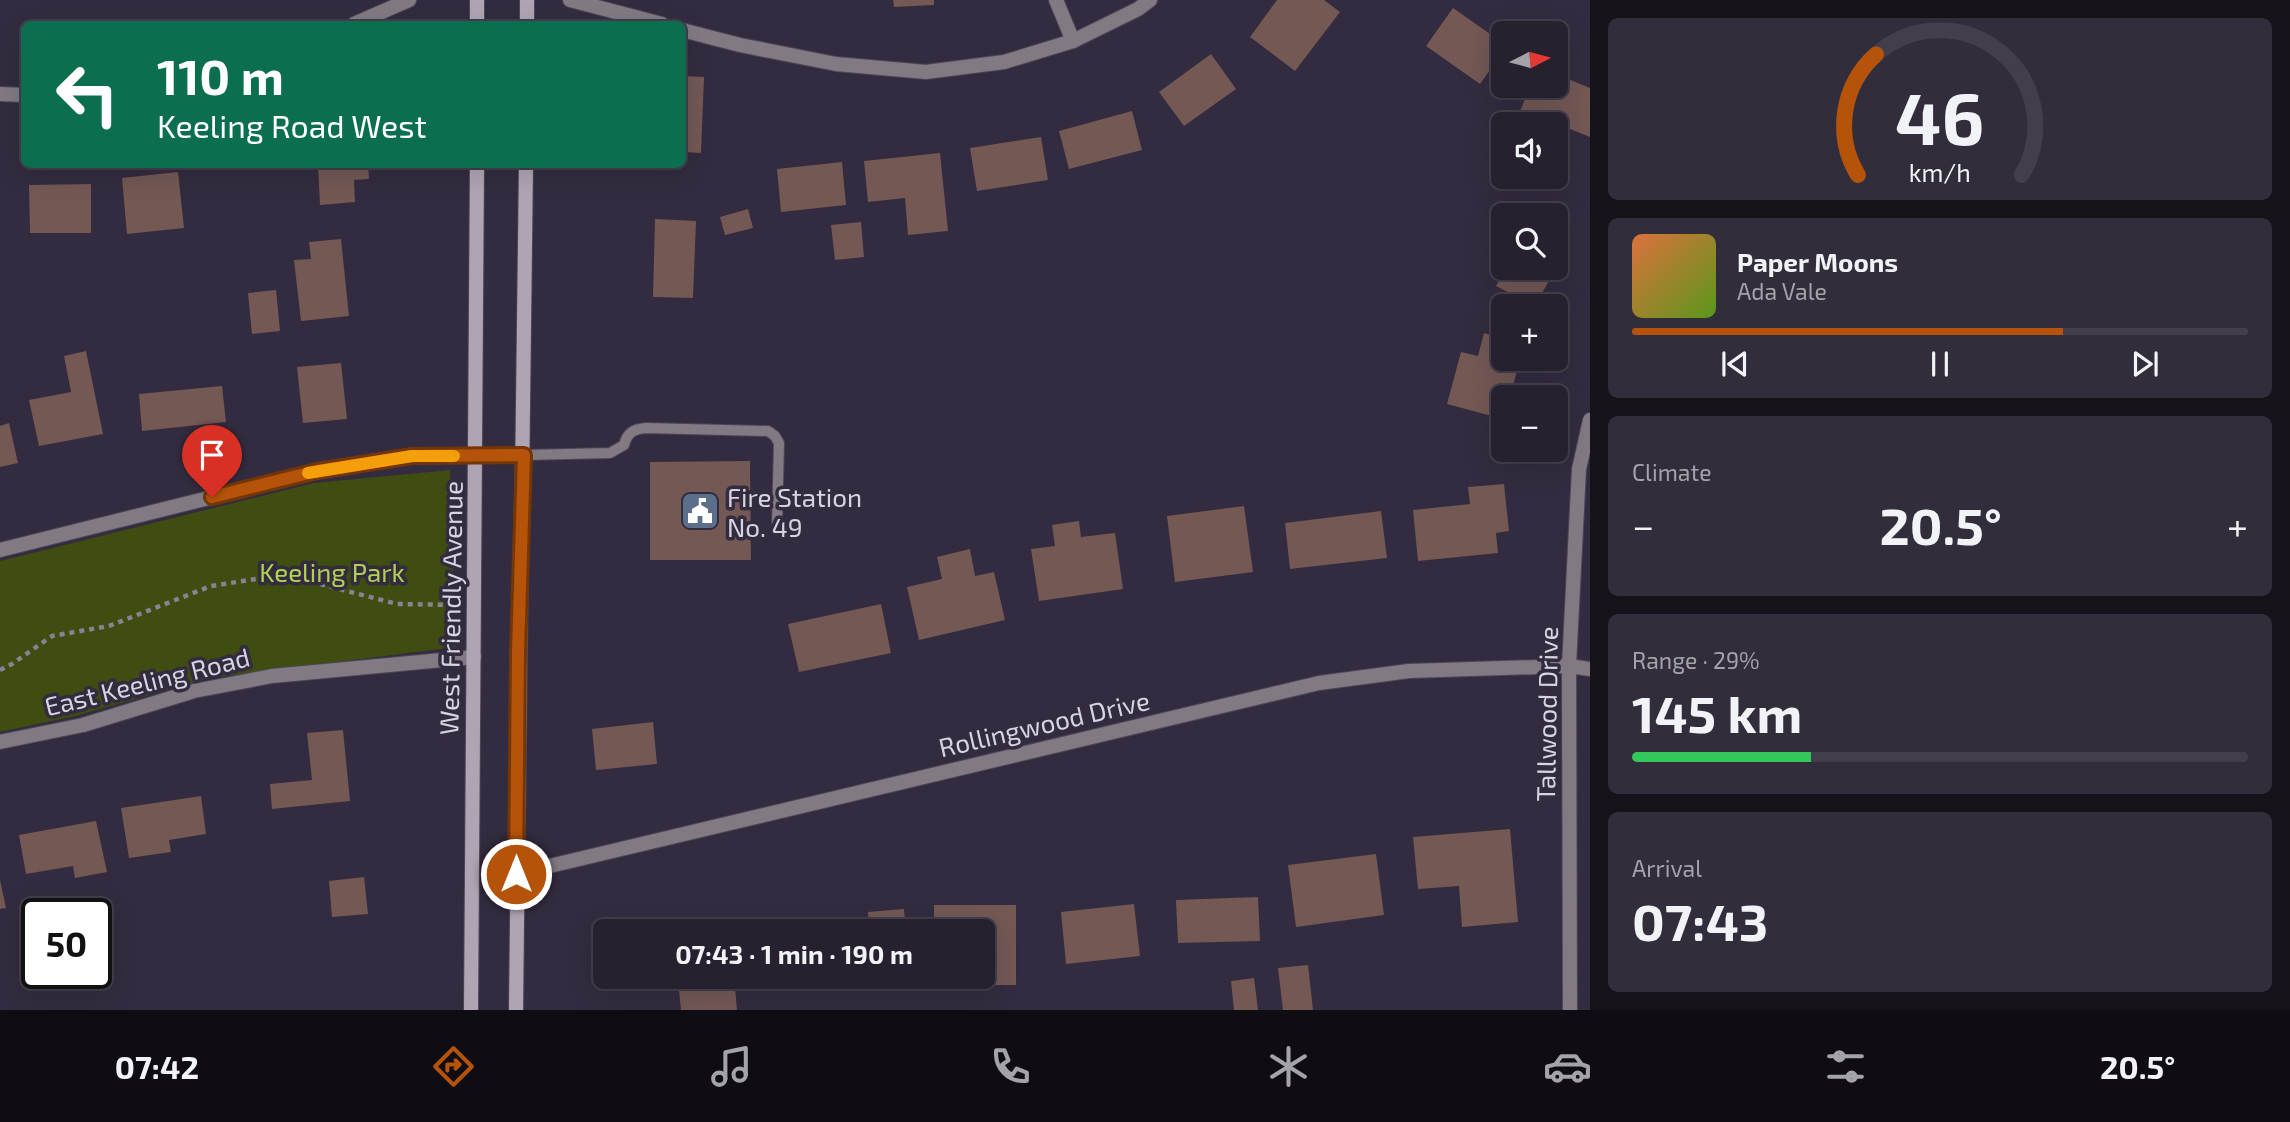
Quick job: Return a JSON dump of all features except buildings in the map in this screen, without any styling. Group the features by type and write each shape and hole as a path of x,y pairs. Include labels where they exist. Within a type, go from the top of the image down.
{"main road":[{"path":"477,0 477,21"},
{"path":"527,0 527,21"},
{"name":"West Friendly Avenue","path":"471,1010 477,168"},
{"path":"516,1010 518,653 524,455 526,168"}],"street":[{"path":"361,21 409,0"},
{"path":"570,0 650,21"},
{"path":"1056,0 1073,41"},
{"path":"686,31 836,64 926,72 1004,62 1073,41 1138,9 1150,0"},
{"path":"0,94 21,95"},
{"name":"Tallwood Drive","path":"1570,1010 1569,666 1579,469 1590,420"},
{"path":"0,550 317,471 412,456 524,455"},
{"name":"East Keeling Road","path":"0,742 83,724 194,691 272,676 474,657"},
{"name":"Rollingwood Drive","path":"516,874 1319,684 1409,671 1569,666 1590,669"}],"lane":[{"path":"524,455 610,453 624,445 626,436 637,429 768,431 779,443 777,524"}],"path":[{"path":"0,670 52,636 109,626 211,586 256,579 304,580 397,604 475,604"}],"green space":[{"name":"Keeling Park","path":"450,470 456,647 210,678 75,716 0,732 0,561 314,483"}],"slow traffic":[{"path":"308,473 412,456 454,456"}],"place":[{"name":"Fire Station No. 49","path":"700,511"}],"route":[{"path":"212,497 317,471 412,456 524,455 518,653 516,874"}]}
